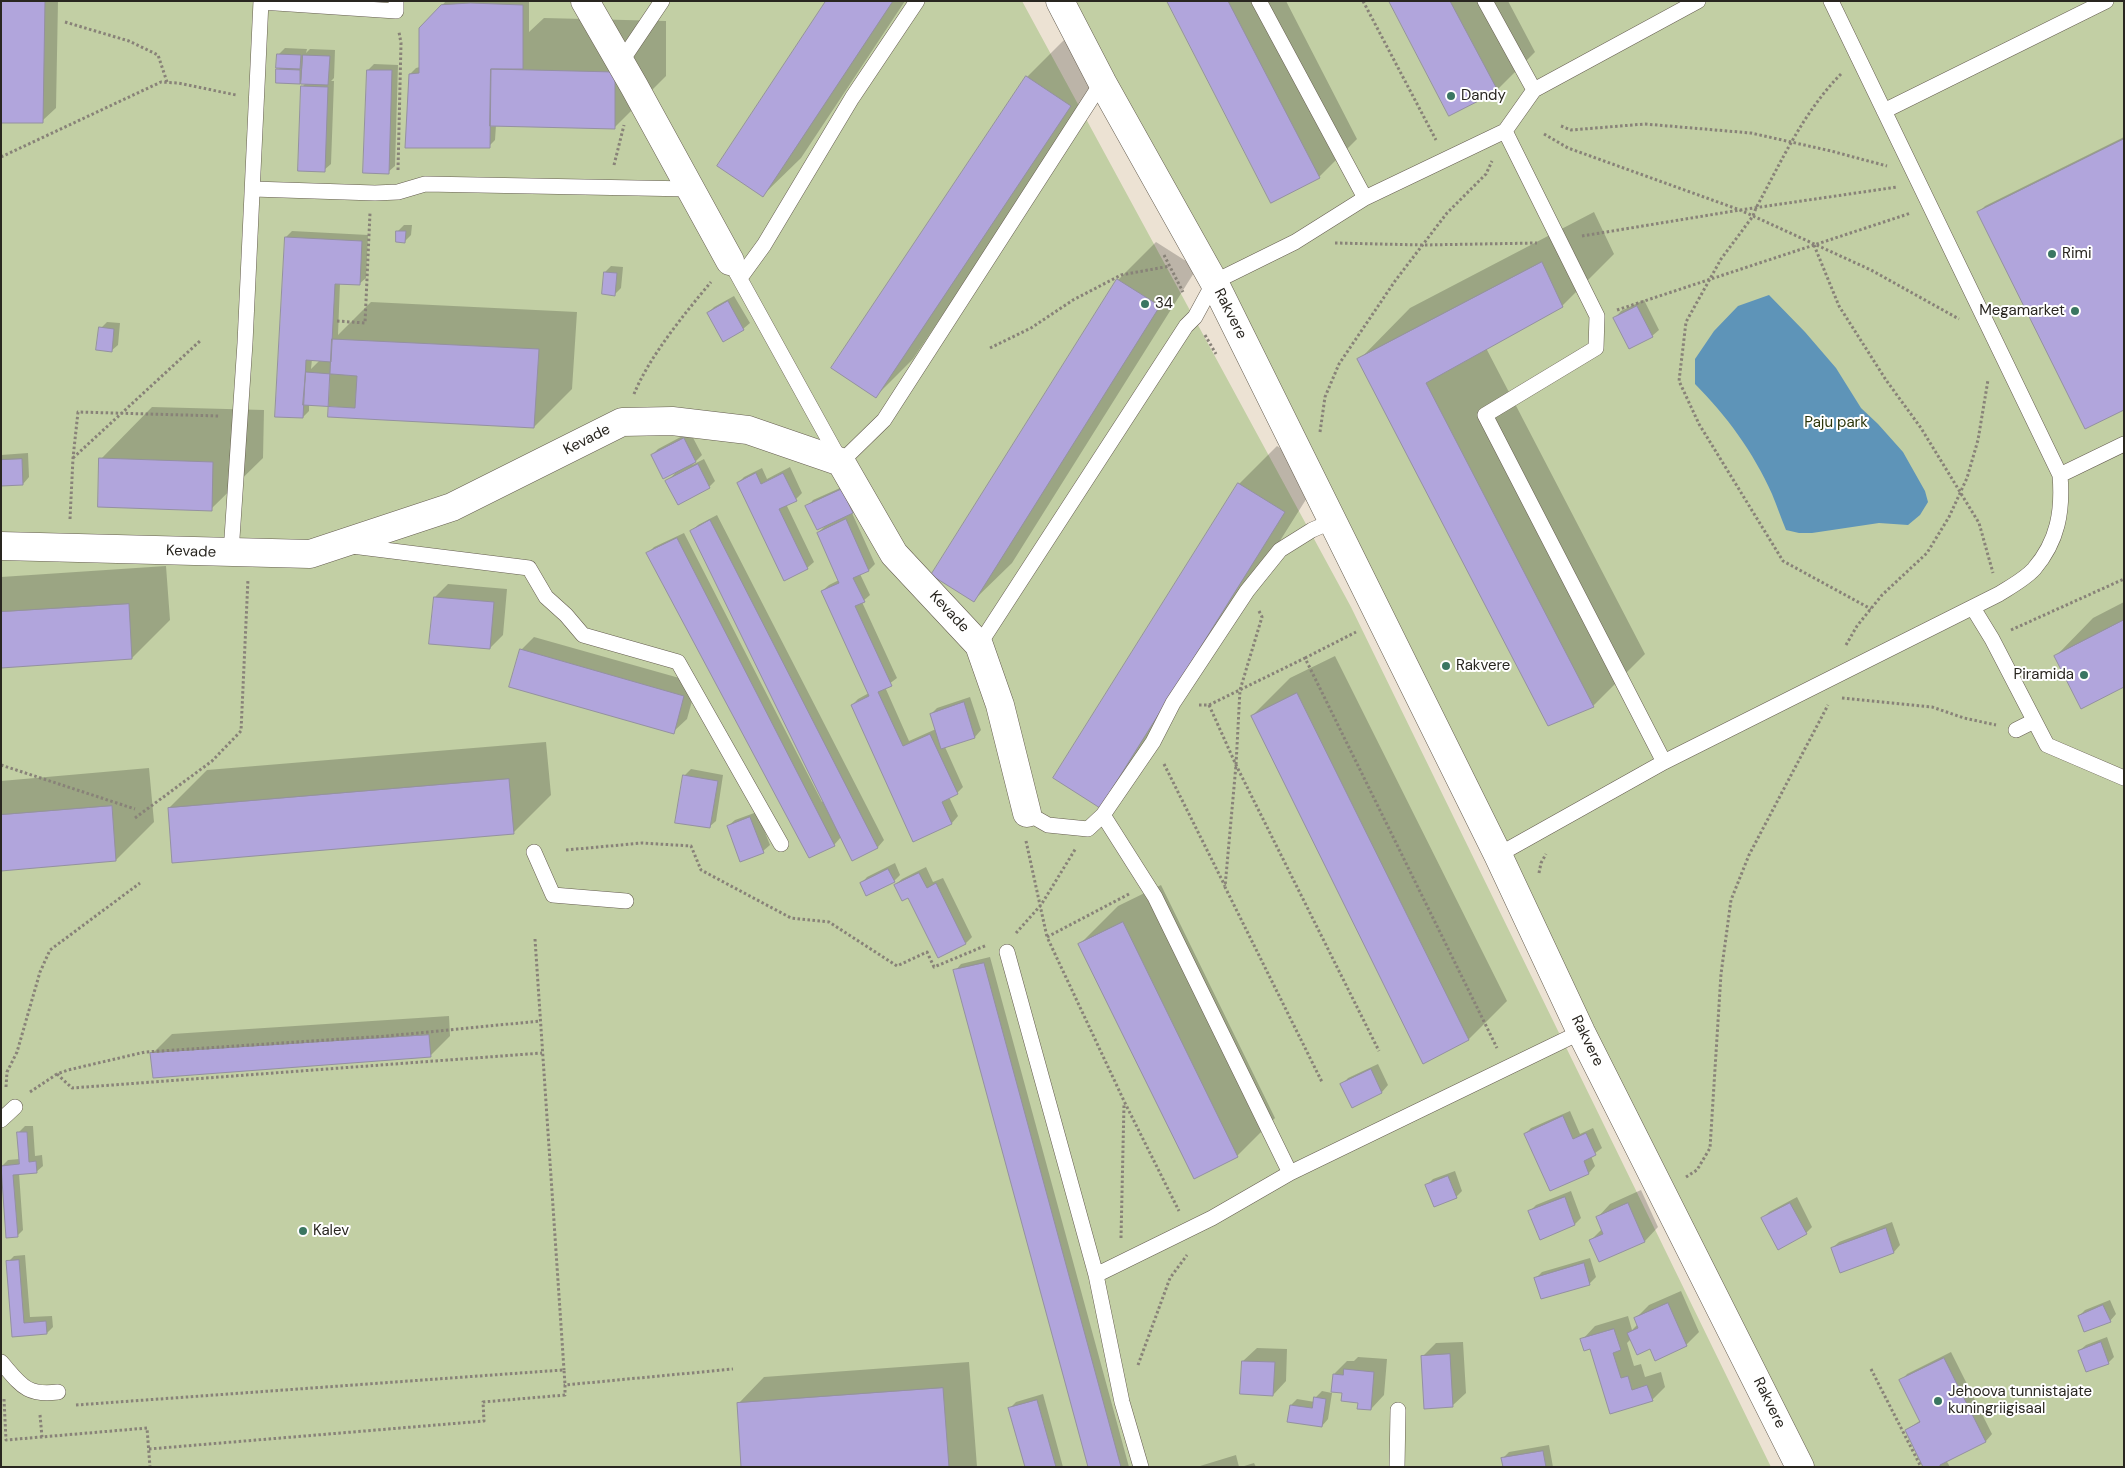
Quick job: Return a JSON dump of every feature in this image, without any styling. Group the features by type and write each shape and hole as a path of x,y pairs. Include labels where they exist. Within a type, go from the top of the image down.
{"street":[{"path":"584,1 634,86 735,269"},
{"name":"Rakvere","path":"1060,1 1102,82 1214,282 1498,855 1582,1032 1800,1467"},
{"name":"Kevade","path":"1,546 310,554 452,507 622,422 672,421 748,430 841,462 894,554 979,645 1000,705 1027,813"}],"lane":[{"path":"628,53 662,1"},
{"path":"917,1 852,98 764,245 735,269 841,462 884,420 1102,82"},
{"path":"1259,1 1366,198"},
{"path":"1485,1 1534,90"},
{"path":"979,645 1186,326 1195,317 1214,282 1295,242 1366,198 1505,131 1534,90 1698,1"},
{"path":"1498,855 1664,762 1999,594 2033,570 2050,546 2059,521 2062,499 2060,475 1831,1"},
{"path":"1884,110 2106,1"},
{"path":"240,553 239,416 253,189 261,2 396,6"},
{"path":"1505,131 1598,316 1596,348 1486,414 1664,762"},
{"path":"253,189 398,192 425,184 690,189"},
{"path":"2060,475 2124,444"},
{"path":"1027,813 1048,825 1088,829 1103,815 1153,742 1173,703 1247,591 1280,550 1312,530 1334,521"},
{"path":"338,545 529,568 546,597 566,615 583,635 678,662 781,844"},
{"path":"1973,608 1992,639 2047,745 2124,778"},
{"path":"2016,730 2034,721"},
{"path":"1103,815 1147,885 1290,1173"},
{"path":"534,852 553,895 626,900"},
{"path":"1007,952 1096,1275 1122,1402 1141,1467"},
{"path":"1096,1275 1212,1218 1290,1173 1582,1032"},
{"path":"1,1120 15,1107"},
{"path":"2,1363 29,1391 42,1394 58,1392"},
{"path":"1397,1467 1398,1410"}],"path":[{"path":"1363,1 1446,159"},
{"path":"396,6 401,43 398,192"},
{"path":"65,22 129,41 158,55 167,82"},
{"path":"1858,58 1826,89 1792,142 1753,216 1721,259 1710,278 1686,322 1679,381 1699,424 1783,561 1871,609"},
{"path":"1,157 161,82 257,98"},
{"path":"608,187 634,86"},
{"path":"1561,126 1571,130 1644,124 1751,133 1831,151 1883,166 1910,166"},
{"path":"1311,476 1320,432 1324,397 1339,364 1395,281 1447,213 1486,174 1505,131"},
{"path":"1544,134 1568,148 1740,210 1871,270 1996,342 1978,440 1961,492 1927,553 1882,595 1857,626 1824,683 1832,697"},
{"path":"1295,242 1423,245 1560,243 1586,235 1919,184"},
{"path":"337,321 365,323 371,192"},
{"path":"1598,316 1930,207"},
{"path":"1814,245 1839,306 1886,380 1921,428 1979,523 2011,630"},
{"path":"990,348 1031,328 1073,300 1121,275 1170,266 1176,263"},
{"path":"622,422 639,381 683,316 735,269"},
{"path":"73,458 201,340"},
{"path":"69,548 73,458 78,412 239,416"},
{"path":"135,818 212,761 241,730 240,553"},
{"path":"1992,639 2124,579"},
{"path":"1225,887 1236,765 1240,690 1262,618 1247,591"},
{"path":"1173,703 1209,705 1358,630"},
{"path":"1305,658 1508,1069"},
{"path":"1832,697 1932,708 1964,718 2016,730"},
{"path":"1683,1179 1697,1170 1710,1148 1721,974 1731,900 1749,855 1832,697"},
{"path":"1209,705 1236,765 1379,1051"},
{"path":"1153,742 1322,1082"},
{"path":"1,765 135,809"},
{"path":"1027,813 1025,836 1047,937 1124,1101 1188,1230"},
{"path":"1010,936 1018,932 1041,905 1088,829"},
{"path":"566,850 642,843 692,846 701,870 791,918 829,922 897,966 927,952 934,967 994,942"},
{"path":"5,1089 7,1072 16,1052 40,972 50,950 140,883"},
{"path":"1047,937 1147,885"},
{"path":"149,1449 484,1421 482,1402 565,1395 535,939"},
{"path":"15,1107 25,1096 57,1074 145,1052 387,1036 540,1021"},
{"path":"57,1074 72,1088 542,1052"},
{"path":"1121,1264 1124,1101"},
{"path":"1122,1402 1170,1278 1206,1230 1212,1218"},
{"path":"2,1363 6,1440 147,1428 150,1467"},
{"path":"1871,1368 1921,1467"},
{"path":"565,1385 733,1369"},
{"path":"69,1405 564,1370"},
{"path":"40,1407 42,1437"}],"green space":[{"path":"1,1 1022,1 1351,607 1771,1467 1,1467"},
{"name":"Paju park","path":"1070,1 2124,1 2124,1467 1799,1467"}],"water":[{"path":"1769,295 1805,332 1836,368 1861,408 1903,452 1925,491 1928,502 1920,515 1908,525 1879,523 1812,533 1786,530 1765,479 1748,449 1718,408 1695,384 1695,359 1714,331 1738,306"}],"building":[{"path":"1,1 45,1 43,123 1,123"},
{"path":"826,1 893,1 763,197 717,166"},
{"path":"1167,1 1228,1 1320,178 1271,203"},
{"path":"1389,1 1450,1 1498,91 1449,116"},
{"path":"471,3 523,5 523,69 491,69 490,148 405,148 409,74 419,73 419,28 441,5"},
{"path":"277,54 301,55 300,69 276,68"},
{"path":"303,55 330,56 328,85 301,84"},
{"path":"276,69 300,70 300,84 276,83"},
{"path":"491,69 615,72 615,129 490,126"},
{"path":"367,70 392,70 389,174 363,173"},
{"path":"1026,76 1071,106 876,398 831,368"},
{"path":"301,86 328,87 325,172 298,171"},
{"name":"Megamarket","path":"2124,139 2124,410 2085,429 1977,212"},
{"path":"396,231 406,231 405,243 396,242"},
{"path":"285,237 362,241 360,285 335,284 331,362 306,360 303,418 275,417"},
{"path":"1542,262 1563,307 1426,383 1594,707 1548,726 1357,359"},
{"path":"604,272 617,273 615,296 602,294"},
{"path":"1117,279 1160,306 974,602 931,575"},
{"path":"728,301 744,330 723,342 707,313"},
{"path":"1637,306 1653,337 1629,349 1613,318"},
{"path":"99,327 114,329 112,352 96,350"},
{"path":"332,339 539,349 534,428 328,417"},
{"path":"306,372 357,376 355,408 303,405"},
{"path":"684,438 696,462 663,479 651,455"},
{"path":"99,458 213,462 212,511 98,507"},
{"path":"22,459 23,485 1,486 1,460"},
{"path":"698,464 710,488 678,505 665,481"},
{"path":"756,473 761,484 783,473 797,501 779,509 808,569 784,581 737,483"},
{"path":"1238,483 1285,512 1100,808 1053,778"},
{"path":"842,489 853,513 817,530 805,506"},
{"path":"846,519 869,571 853,578 865,602 855,606 892,686 878,692 903,746 930,734 958,794 942,802 952,824 913,842 851,705 869,696 821,591 839,583 817,533"},
{"path":"710,520 878,848 852,861 690,531"},
{"path":"677,538 835,846 809,858 646,553"},
{"path":"434,597 494,602 490,649 429,644"},
{"path":"129,604 132,659 1,668 1,612"},
{"path":"2124,620 2124,687 2081,709 2054,656"},
{"path":"520,649 684,696 674,734 509,687"},
{"path":"1297,693 1469,1040 1423,1064 1251,716"},
{"path":"964,702 975,738 941,749 930,714"},
{"path":"683,775 718,781 710,828 675,823"},
{"path":"509,779 514,834 172,863 168,808"},
{"path":"112,806 116,861 1,871 1,815"},
{"path":"750,817 764,853 740,862 727,826"},
{"path":"888,869 895,882 866,896 860,883"},
{"path":"919,873 927,888 936,883 966,944 938,958 908,898 902,901 894,885"},
{"path":"1123,922 1238,1157 1194,1179 1078,944"},
{"path":"984,963 1121,1467 1088,1467 953,970"},
{"path":"429,1035 431,1057 153,1078 150,1053"},
{"path":"1371,1069 1382,1093 1352,1108 1340,1084"},
{"path":"1563,1116 1573,1139 1586,1133 1596,1155 1584,1161 1589,1174 1550,1191 1524,1134"},
{"path":"17,1132 27,1132 29,1162 36,1161 37,1173 13,1175 18,1237 6,1238 1,1166 19,1164"},
{"path":"1448,1176 1457,1198 1434,1207 1425,1185"},
{"path":"1565,1197 1575,1225 1540,1240 1528,1211"},
{"path":"1628,1203 1645,1242 1599,1262 1589,1240 1603,1234 1596,1217"},
{"path":"1790,1203 1807,1234 1778,1250 1761,1218"},
{"path":"1886,1228 1894,1253 1840,1273 1831,1248"},
{"path":"19,1260 24,1323 46,1321 47,1334 12,1337 6,1261"},
{"path":"1584,1263 1590,1285 1541,1299 1534,1278"},
{"path":"1668,1303 1687,1346 1655,1361 1650,1349 1637,1355 1627,1333 1638,1328 1634,1318"},
{"path":"2103,1305 2111,1322 2084,1332 2078,1316"},
{"path":"1614,1329 1621,1350 1613,1353 1621,1378 1628,1376 1632,1390 1647,1385 1653,1401 1610,1414 1590,1349 1584,1351 1580,1339"},
{"path":"2101,1342 2109,1364 2086,1372 2078,1351"},
{"path":"1450,1354 1453,1407 1424,1409 1421,1356"},
{"name":"Jehoova tunnistajate kuningriigisaal","path":"1944,1358 1986,1442 1940,1465 1940,1467 1923,1467 1905,1430 1920,1422 1899,1380"},
{"path":"1242,1361 1275,1362 1273,1396 1240,1394"},
{"path":"1344,1369 1374,1372 1371,1410 1357,1409 1358,1403 1341,1401 1342,1393 1331,1392 1333,1374 1343,1375"},
{"path":"943,1388 949,1467 741,1467 737,1403"},
{"path":"1314,1397 1326,1399 1322,1427 1287,1422 1290,1405 1312,1408"},
{"path":"1037,1400 1056,1467 1025,1467 1008,1408"},
{"path":"1543,1451 1546,1467 1503,1467 1501,1458"}],"place":[{"name":"Dandy","path":"1451,96"},
{"name":"Rimi","path":"2052,254"},
{"name":"34","path":"1145,304"},
{"name":"Megamarket","path":"2075,311"},
{"name":"Rakvere","path":"1446,666"},
{"name":"Piramida","path":"2084,675"},
{"name":"Kalev","path":"303,1231"},
{"name":"Jehoova tunnistajate kuningriigisaal","path":"1938,1401"}]}
